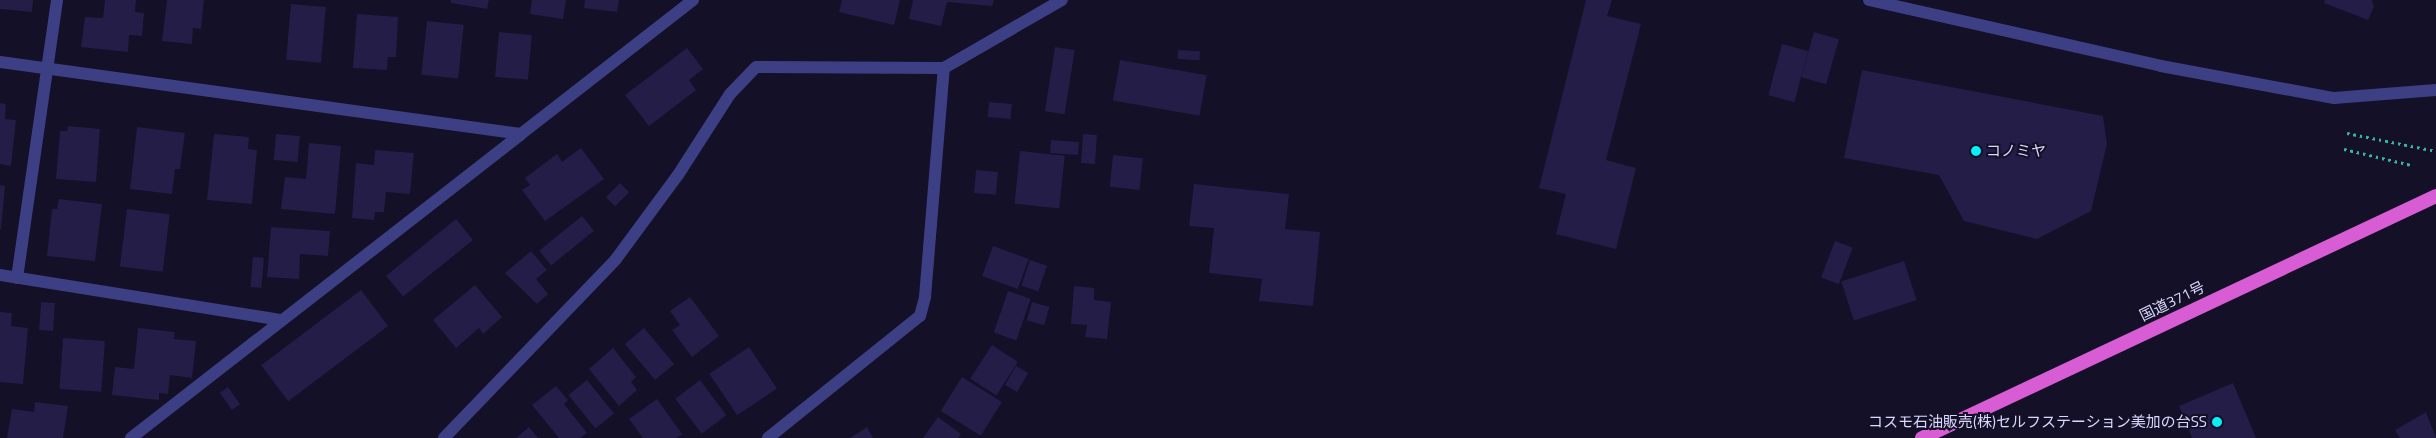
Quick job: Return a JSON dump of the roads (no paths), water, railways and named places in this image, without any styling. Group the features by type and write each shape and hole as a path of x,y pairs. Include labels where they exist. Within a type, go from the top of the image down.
{"highway":[{"name":"国道371号","path":"1922,438 2436,196"}],"street":[{"path":"17,278 57,0"},
{"path":"131,438 693,0"},
{"path":"444,438 616,259 678,175 730,94 756,67 944,68 1062,0"},
{"path":"1869,0 2161,66 2334,98 2436,90"},
{"path":"0,62 521,134"},
{"path":"768,438 920,316 925,298 944,68"},
{"path":"0,275 281,320"}],"place":[{"name":"コノミヤ","path":"1976,151"},
{"name":"コスモ石油販売(株)セルフステーション美加の台SS","path":"2217,422"}]}
